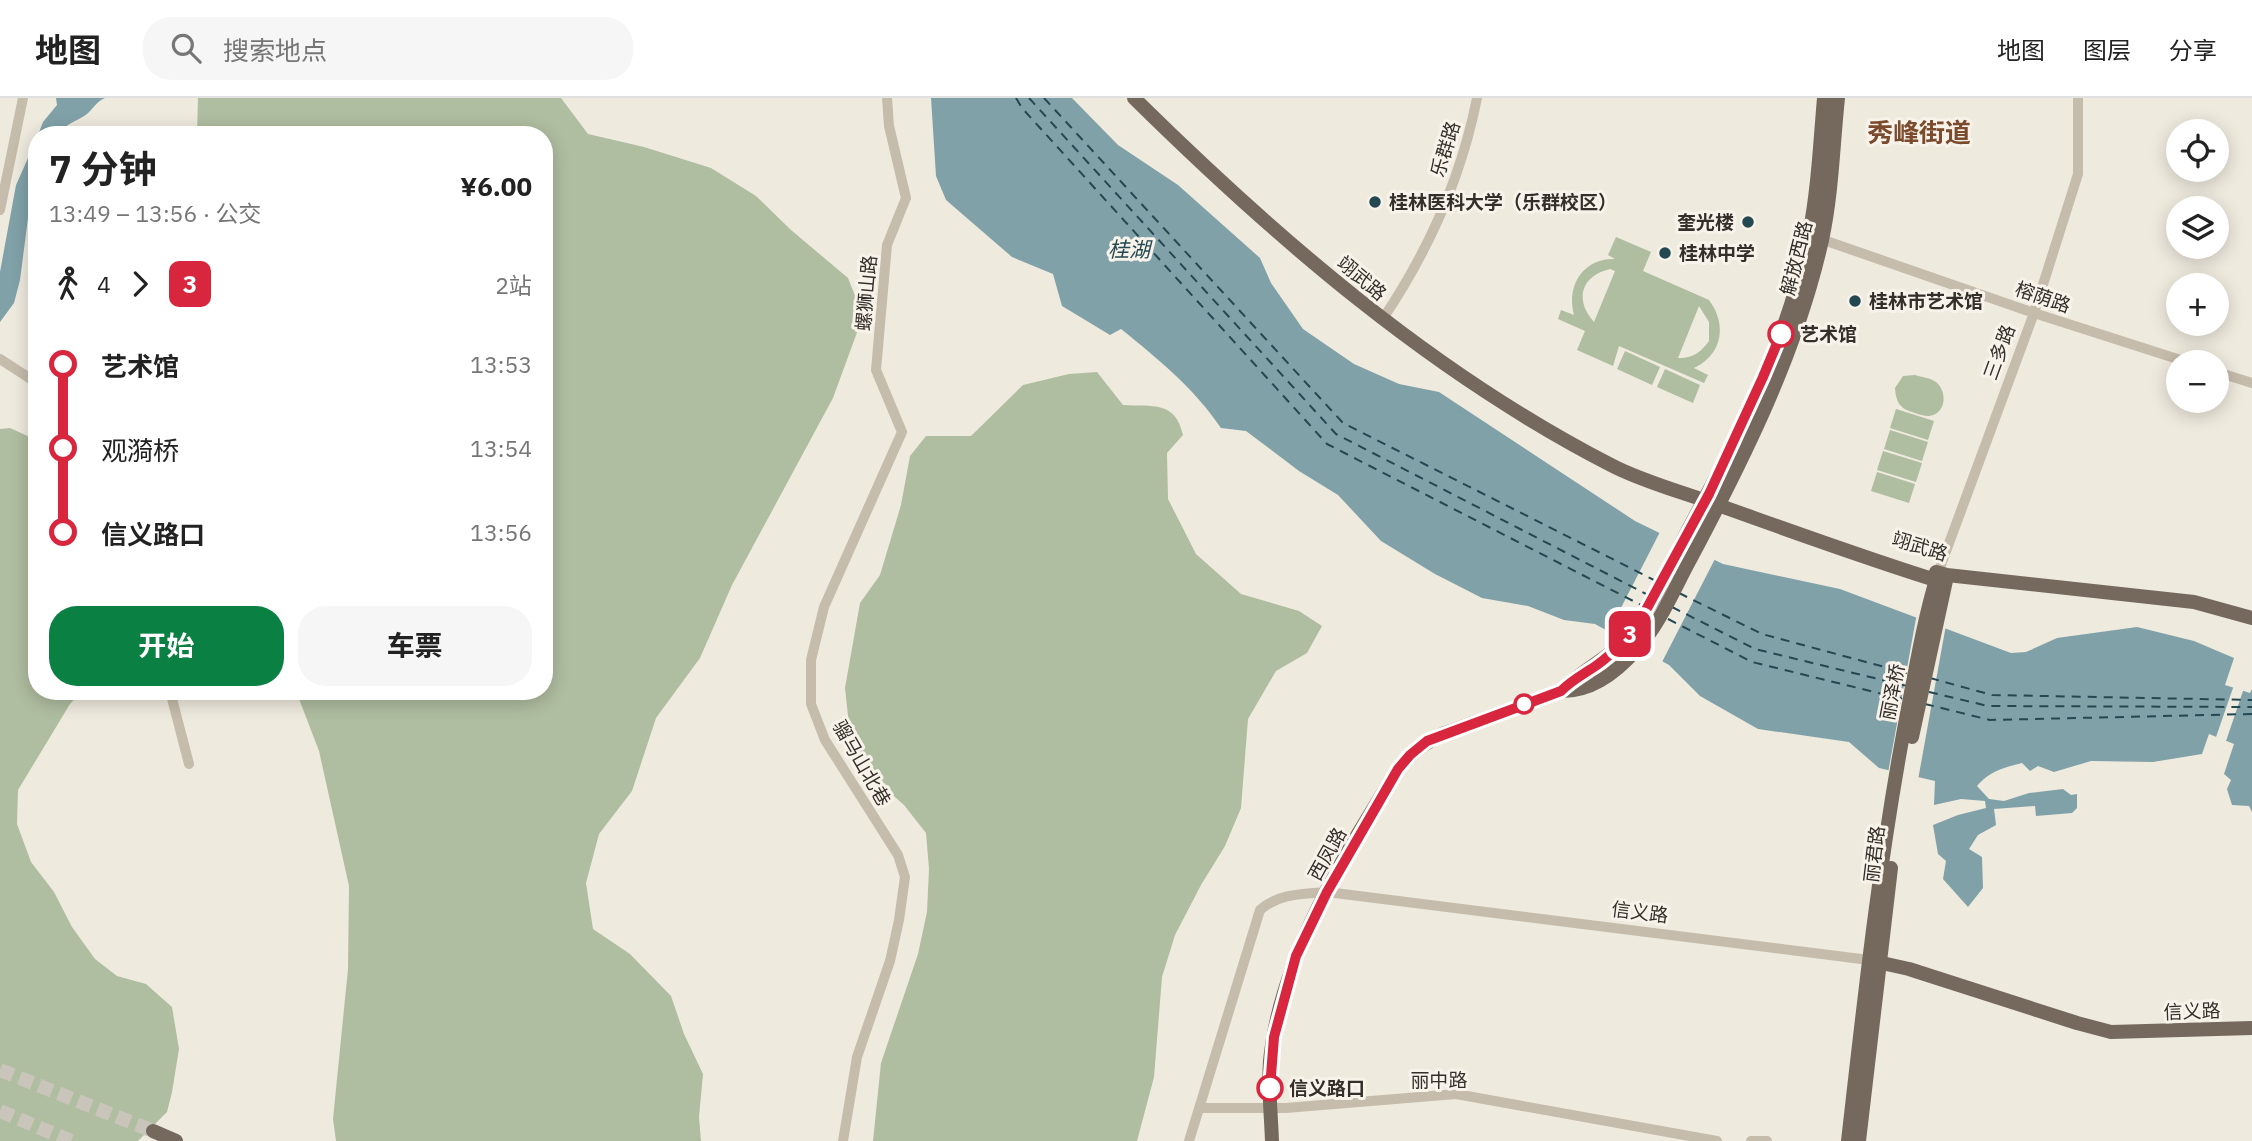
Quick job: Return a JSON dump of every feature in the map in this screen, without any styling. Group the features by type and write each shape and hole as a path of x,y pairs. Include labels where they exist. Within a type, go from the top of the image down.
{"main road":[{"name":"翊武路","path":"1134,98 1193,156 1382,320 1520,414 1612,466 1805,529 1941,578 2194,602 2252,618"},
{"name":"解放西路","path":"1816,237 1824,98"},
{"name":"解放西路","path":"1620,656 1652,630 1697,530 1791,345 1816,237 1828,200 1838,98"},
{"name":"三多路","path":"1932,614 1941,578"},
{"name":"丽泽桥","path":"1899,779 1932,614"},
{"name":"西凤路","path":"1272,1141 1270,1061 1280,1009 1296,956 1327,892 1398,769 1427,741 1561,691 1571,680 1620,656"},
{"name":"丽君路","path":"1848,1141 1899,779"},
{"name":"丽君路","path":"1859,1141 1874,961"},
{"name":"信义路","path":"1874,961 1909,969 2111,1032 2252,1028"},
{"path":"153,1130 176,1141"}],"street":[{"path":"0,210 23,98"},
{"name":"螺狮山路","path":"876,370 887,245 906,198 889,126 887,98"},
{"name":"乐群路","path":"1382,320 1430,240 1454,184 1477,98"},
{"name":"三多路","path":"1941,578 2034,313 2078,174 2078,98"},
{"name":"榕荫路","path":"1816,237 2034,313 2166,355"},
{"path":"0,359 28,377"},
{"name":"骝马山北巷","path":"843,1141 857,1057 890,961 905,877 898,855 825,740 811,704 811,660 824,607 902,432 876,370"},
{"path":"2229,376 2252,383"},
{"path":"172,700 189,764"},
{"name":"信义路","path":"1189,1141 1260,910 1270,901 1286,896 1327,892 1874,961"},
{"name":"丽中路","path":"1200,1108 1270,1109 1455,1094 1717,1141"},
{"path":"1751,1141 1767,1141"}],"green space":[{"path":"198,98 561,98 588,134 644,147 711,168 756,196 848,278 863,316 833,398 732,585 700,658 656,718 632,791 599,834 586,883 593,929 630,954 671,996 684,1034 703,1074 699,1117 701,1141 336,1141 333,1119 348,969 349,886 319,751 299,700 553,700 553,126 197,126"},
{"path":"1616,237 1651,252 1643,271 1709,300 1715,309 1720,328 1716,347 1711,355 1694,368 1708,375 1704,383 1619,346 1613,366 1577,350 1585,331 1558,319 1561,310 1574,315 1572,304 1575,284 1594,263 1615,259 1608,255","holes":["1610,269 1615,271 1594,322 1584,305 1584,290 1592,277","1699,306 1709,322 1709,341 1696,354 1678,358"]},
{"path":"1625,351 1660,367 1652,385 1617,369"},
{"path":"1665,369 1700,385 1693,403 1657,387"},
{"path":"1097,372 1123,405 1161,408 1174,416 1179,424 1183,435 1167,453 1168,499 1196,554 1241,594 1299,611 1322,626 1307,653 1276,671 1248,719 1241,808 1225,846 1175,935 1162,977 1154,1077 1137,1141 873,1141 881,1063 918,954 927,912 929,869 926,833 904,805 868,773 850,734 845,688 860,603 880,575 901,505 910,456 926,436 971,436 1023,385 1069,374"},
{"path":"1915,375 1934,381 1940,386 1944,397 1942,407 1935,414 1925,416 1908,410 1897,400 1895,388 1903,376"},
{"path":"1896,409 1934,421 1928,440 1890,428"},
{"path":"10,428 28,436 28,700 74,700 18,790 17,824 31,862 54,892 72,927 95,959 117,976 146,984 172,1007 179,1049 167,1112 138,1141 0,1141 0,429"},
{"path":"1890,430 1928,442 1922,461 1884,449"},
{"path":"1883,451 1922,463 1916,482 1877,470"},
{"path":"1877,472 1915,484 1909,503 1871,491"}],"water":[{"path":"56,98 105,98 87,114 67,126 41,126 57,105"},
{"name":"桂湖","path":"931,98 1072,98 1118,145 1178,185 1260,258 1271,283 1303,329 1354,364 1399,384 1439,392 1635,521 1723,564 1840,589 2011,653 2026,652 2057,638 2137,627 2194,641 2234,658 2225,685 2250,693 2252,689 2252,812 2249,806 2232,805 2227,789 2231,780 2224,774 2234,744 2209,734 2202,754 2153,762 2091,761 2054,772 2038,766 2030,771 2022,763 2003,769 1992,773 1977,786 1989,799 2004,801 2029,793 2063,789 2071,795 2077,794 2077,808 2072,813 2036,816 2035,806 1994,809 1996,825 1978,835 1969,849 1982,857 1983,888 1968,907 1943,879 1946,861 1938,854 1933,825 1986,808 1985,801 1961,799 1934,805 1935,781 1879,768 1849,742 1758,729 1700,696 1669,665 1595,624 1564,620 1528,606 1482,598 1435,574 1381,541 1338,495 1299,471 1246,431 1221,428 1187,387 1121,329 1110,335 1062,306 1053,274 1012,257 946,200 936,176"},
{"path":"28,158 28,218 20,280 14,303 0,322 0,272 16,185"}],"pier":[{"path":"1661,530 1716,557 1661,664 1607,635"},
{"path":"1917,613 1946,625 1918,780 1888,773"},
{"path":"2234,685 2244,688 2225,744 2215,740"}],"ferry route":[{"path":"1016,98 1022,108 1327,444 1641,605"},
{"path":"1029,98 1336,434 1648,595"},
{"path":"1044,98 1343,423 1656,581"},
{"path":"1679,593 1762,634 1907,673"},
{"path":"1672,607 1755,649 1907,686"},
{"path":"1668,619 1752,662 1903,699"},
{"path":"1930,678 1992,695 2252,700"},
{"path":"1929,692 1988,706 2252,707"},
{"path":"1925,704 1990,720 2252,714"}],"tunnel":[{"path":"0,1070 153,1131"},
{"path":"0,1111 71,1141"}],"bus line":[{"name":"3","path":"1270,1088 1270,1061 1274,1037 1296,956 1327,892 1398,769 1427,741 1561,691 1571,680 1584,674 1615,651 1627,638 1640,621 1709,494 1781,334"}],"place":[{"name":"桂林医科大学（乐群校区）","path":"1375,202"},
{"name":"奎光楼","path":"1748,222"},
{"name":"桂林中学","path":"1665,253"},
{"name":"桂林市艺术馆","path":"1855,301"},
{"name":"艺术馆","path":"1781,334"},
{"name":"信义路口","path":"1270,1088"}],"district":[{"name":"秀峰街道","path":"1919,132"}]}
